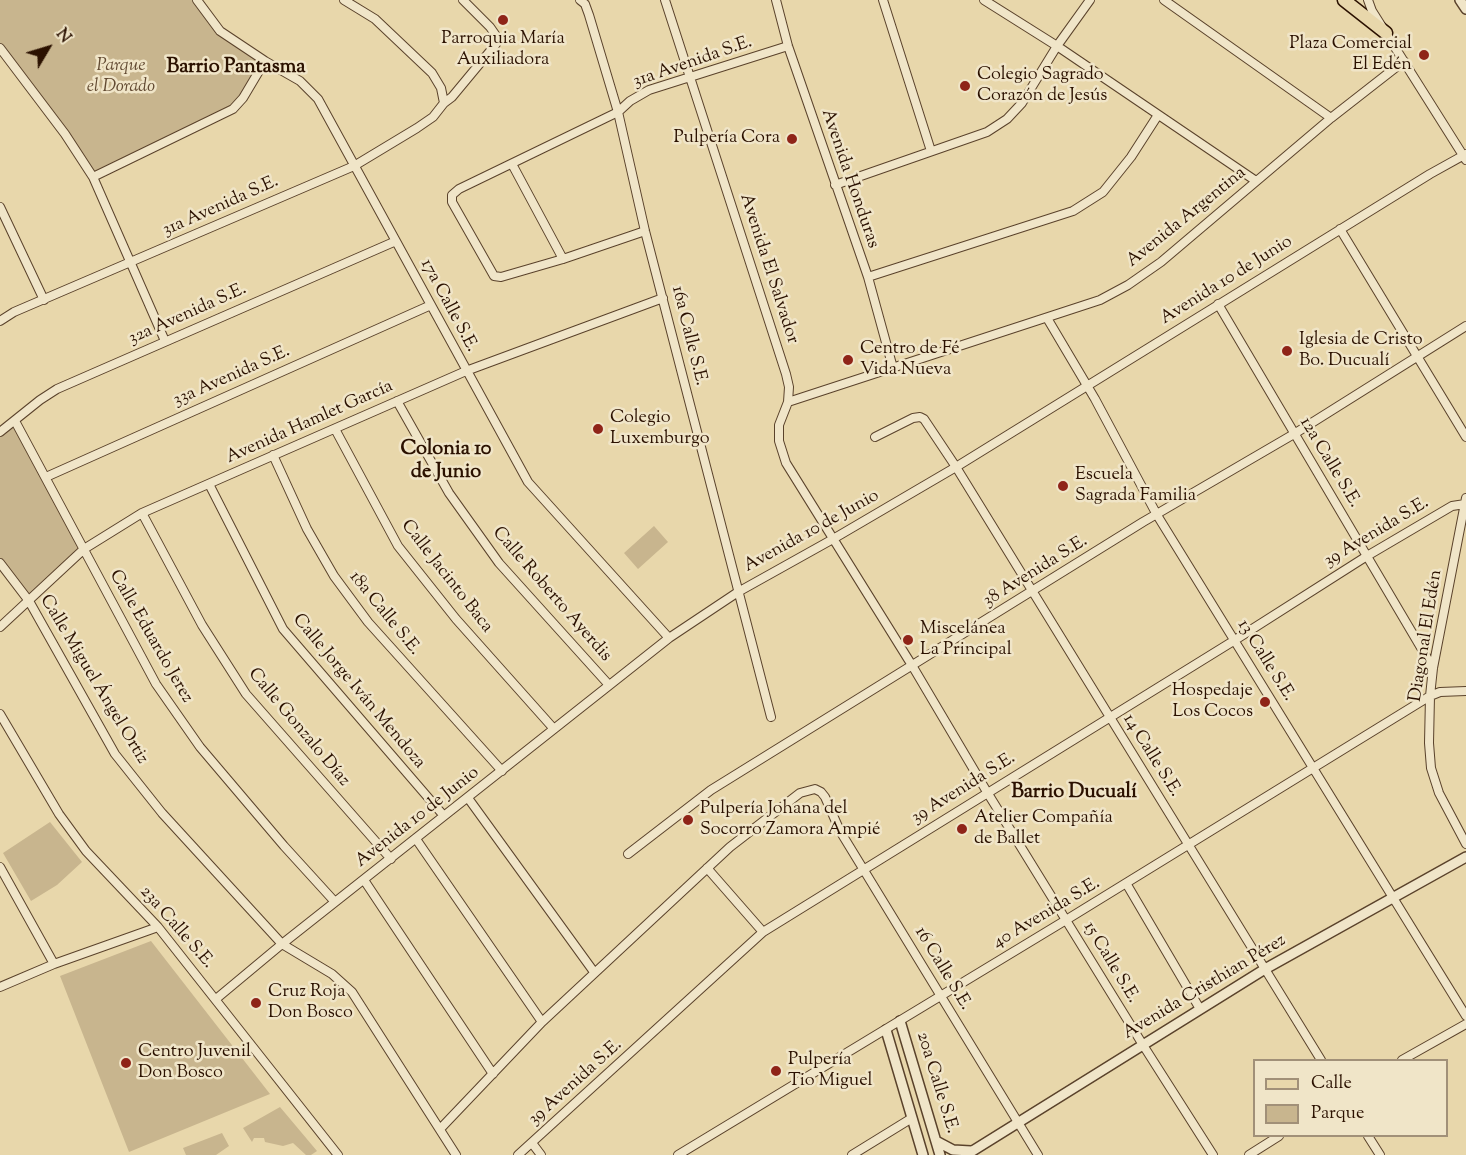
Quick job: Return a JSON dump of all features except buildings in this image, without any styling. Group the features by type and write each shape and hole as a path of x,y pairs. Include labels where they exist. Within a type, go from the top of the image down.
{"main road":[{"path":"1344,0 1386,33"}],"street":[{"name":"17a Calle S.E.","path":"197,0 220,31 300,81 318,99 528,482 669,638"},
{"path":"344,0 375,19 432,73 441,88 444,103"},
{"name":"31a Avenida S.E.","path":"0,321 14,312 354,166 433,117 464,84 496,44 497,37 490,27 463,0"},
{"name":"16a Calle S.E.","path":"580,0 585,4 590,15 618,112 645,231 771,717"},
{"name":"Avenida El Salvador","path":"665,0 786,374 789,387 788,402 779,426 779,441 786,463 833,539"},
{"name":"Avenida Honduras","path":"776,0 788,46 868,278 893,368"},
{"path":"883,0 931,151"},
{"path":"984,0 1057,46 1256,181"},
{"path":"835,184 987,132 1007,119 1022,103 1089,0"},
{"path":"1166,0 1331,118"},
{"path":"1368,0 1372,11 1465,157"},
{"name":"31a Avenida S.E.","path":"563,260 494,276 452,202 452,195 459,189 618,112 630,101 649,90 788,46"},
{"path":"0,48 65,134 93,177 165,342"},
{"path":"93,177 233,108 243,98 265,61"},
{"name":"Avenida Argentina","path":"788,402 1100,300 1128,285 1161,262 1331,118 1404,61"},
{"path":"868,278 1073,211 1103,192 1131,157 1158,115"},
{"name":"Avenida 10 de Junio","path":"216,999 282,944 669,638 738,592 956,467 1340,229 1465,157"},
{"path":"512,164 563,260 645,231"},
{"path":"0,207 2,217 44,300"},
{"path":"1340,229 1466,437"},
{"name":"32a Avenida S.E.","path":"0,432 57,389 396,241"},
{"name":"Avenida Hamlet García","path":"0,627 84,549 142,513 466,371 663,298"},
{"name":"12a Calle S.E.","path":"1218,304 1433,668"},
{"name":"33a Avenida S.E.","path":"46,477 431,305"},
{"name":"13 Calle S.E.","path":"1047,318 1157,515 1466,1016"},
{"name":"38 Avenida S.E.","path":"628,854 711,790 913,667 1032,591 1294,434 1466,326"},
{"name":"Calle Roberto Ayerdis","path":"397,401 449,493 499,563 609,685"},
{"name":"14 Calle S.E.","path":"875,436 920,417 924,419 956,467 1321,1059"},
{"name":"Calle Eduardo Jerez","path":"15,421 156,684 200,747 284,846 336,902"},
{"name":"Calle Jacinto Baca","path":"335,429 398,546 456,619 554,729"},
{"name":"18a Calle S.E.","path":"273,455 307,529 334,576 368,622 501,771"},
{"name":"Calle Jorge Iván Mendoza","path":"209,484 284,629 444,816"},
{"name":"39 Avenida S.E.","path":"518,1155 763,932 1367,556 1452,506 1465,501"},
{"name":"Diagonal El Edén","path":"1465,501 1433,668 1430,696 1431,768 1439,794 1466,844"},
{"name":"Calle Gonzalo Díaz","path":"142,513 202,625 246,694 391,859"},
{"name":"15 Calle S.E.","path":"833,539 1143,1045 1214,1155"},
{"name":"Calle Miguel Ángel Ortiz","path":"0,563 29,601 116,754 162,813 282,944 332,974 352,992 441,1128 456,1155"},
{"path":"1430,696 1440,692 1466,691"},
{"name":"40 Avenida S.E.","path":"678,1155 1430,696"},
{"name":"23a Calle S.E.","path":"0,714 59,814 86,851 158,927 338,1155"},
{"name":"16 Calle S.E.","path":"707,868 730,847 800,793 815,789 821,792 840,831 1038,1155"},
{"path":"468,798 594,972"},
{"path":"416,838 542,1022"},
{"name":"Avenida Cristhian Pérez","path":"970,1153 1265,969 1466,857"},
{"path":"0,867 54,964"},
{"path":"441,1128 542,1022 707,868 763,932"},
{"path":"364,880 493,1074"},
{"path":"1126,882 1200,1009"},
{"path":"0,987 54,964 158,927"},
{"name":"20a Calle S.E.","path":"900,1021 940,1155"},
{"path":"1404,1059 1466,1024"},
{"name":"20a Calle S.E.","path":"886,1030 923,1155"},
{"path":"852,1155 912,1118"},
{"path":"1249,1155 1277,1137"},
{"path":"1369,1137 1380,1155"},
{"path":"935,1140 953,1150 970,1153"},
{"path":"532,1143 541,1155"}],"green space":[{"name":"Parque el Dorado","path":"0,0 197,0 220,31 265,61 233,109 93,177 0,48"},
{"path":"15,421 84,549 29,601 0,563 0,432"},
{"path":"654,526 668,542 638,569 624,553"},
{"path":"50,822 82,862 57,885 31,901 3,853"},
{"path":"151,941 270,1094 129,1152 60,976"},
{"path":"280,1107 317,1151 306,1155 293,1143 283,1146 265,1142 264,1138 254,1138 252,1142 243,1128"},
{"path":"222,1133 229,1146 216,1155 186,1155 183,1148"}],"place":[{"name":"Parroquia María Auxiliadora","path":"503,20"},
{"name":"Plaza Comercial El Edén","path":"1424,55"},
{"name":"Colegio Sagrado Corazón de Jesús","path":"965,86"},
{"name":"Pulpería Cora","path":"792,139"},
{"name":"Iglesia de Cristo Bo. Ducualí","path":"1287,351"},
{"name":"Centro de Fé Vida Nueva","path":"848,360"},
{"name":"Colegio Luxemburgo","path":"598,429"},
{"name":"Escuela Sagrada Familia","path":"1063,486"},
{"name":"Miscelánea La Principal","path":"908,640"},
{"name":"Hospedaje Los Cocos","path":"1265,702"},
{"name":"Pulpería Johana del Socorro Zamora Ampié","path":"688,820"},
{"name":"Atelier Compañía de Ballet","path":"962,829"},
{"name":"Cruz Roja Don Bosco","path":"256,1003"},
{"name":"Centro Juvenil Don Bosco","path":"126,1063"},
{"name":"Pulpería Tio Miguel","path":"776,1071"}],"district":[{"name":"Barrio Pantasma","path":"236,69"},
{"name":"Colonia 10 de Junio","path":"446,462"},
{"name":"Barrio Ducualí","path":"1074,794"}]}
